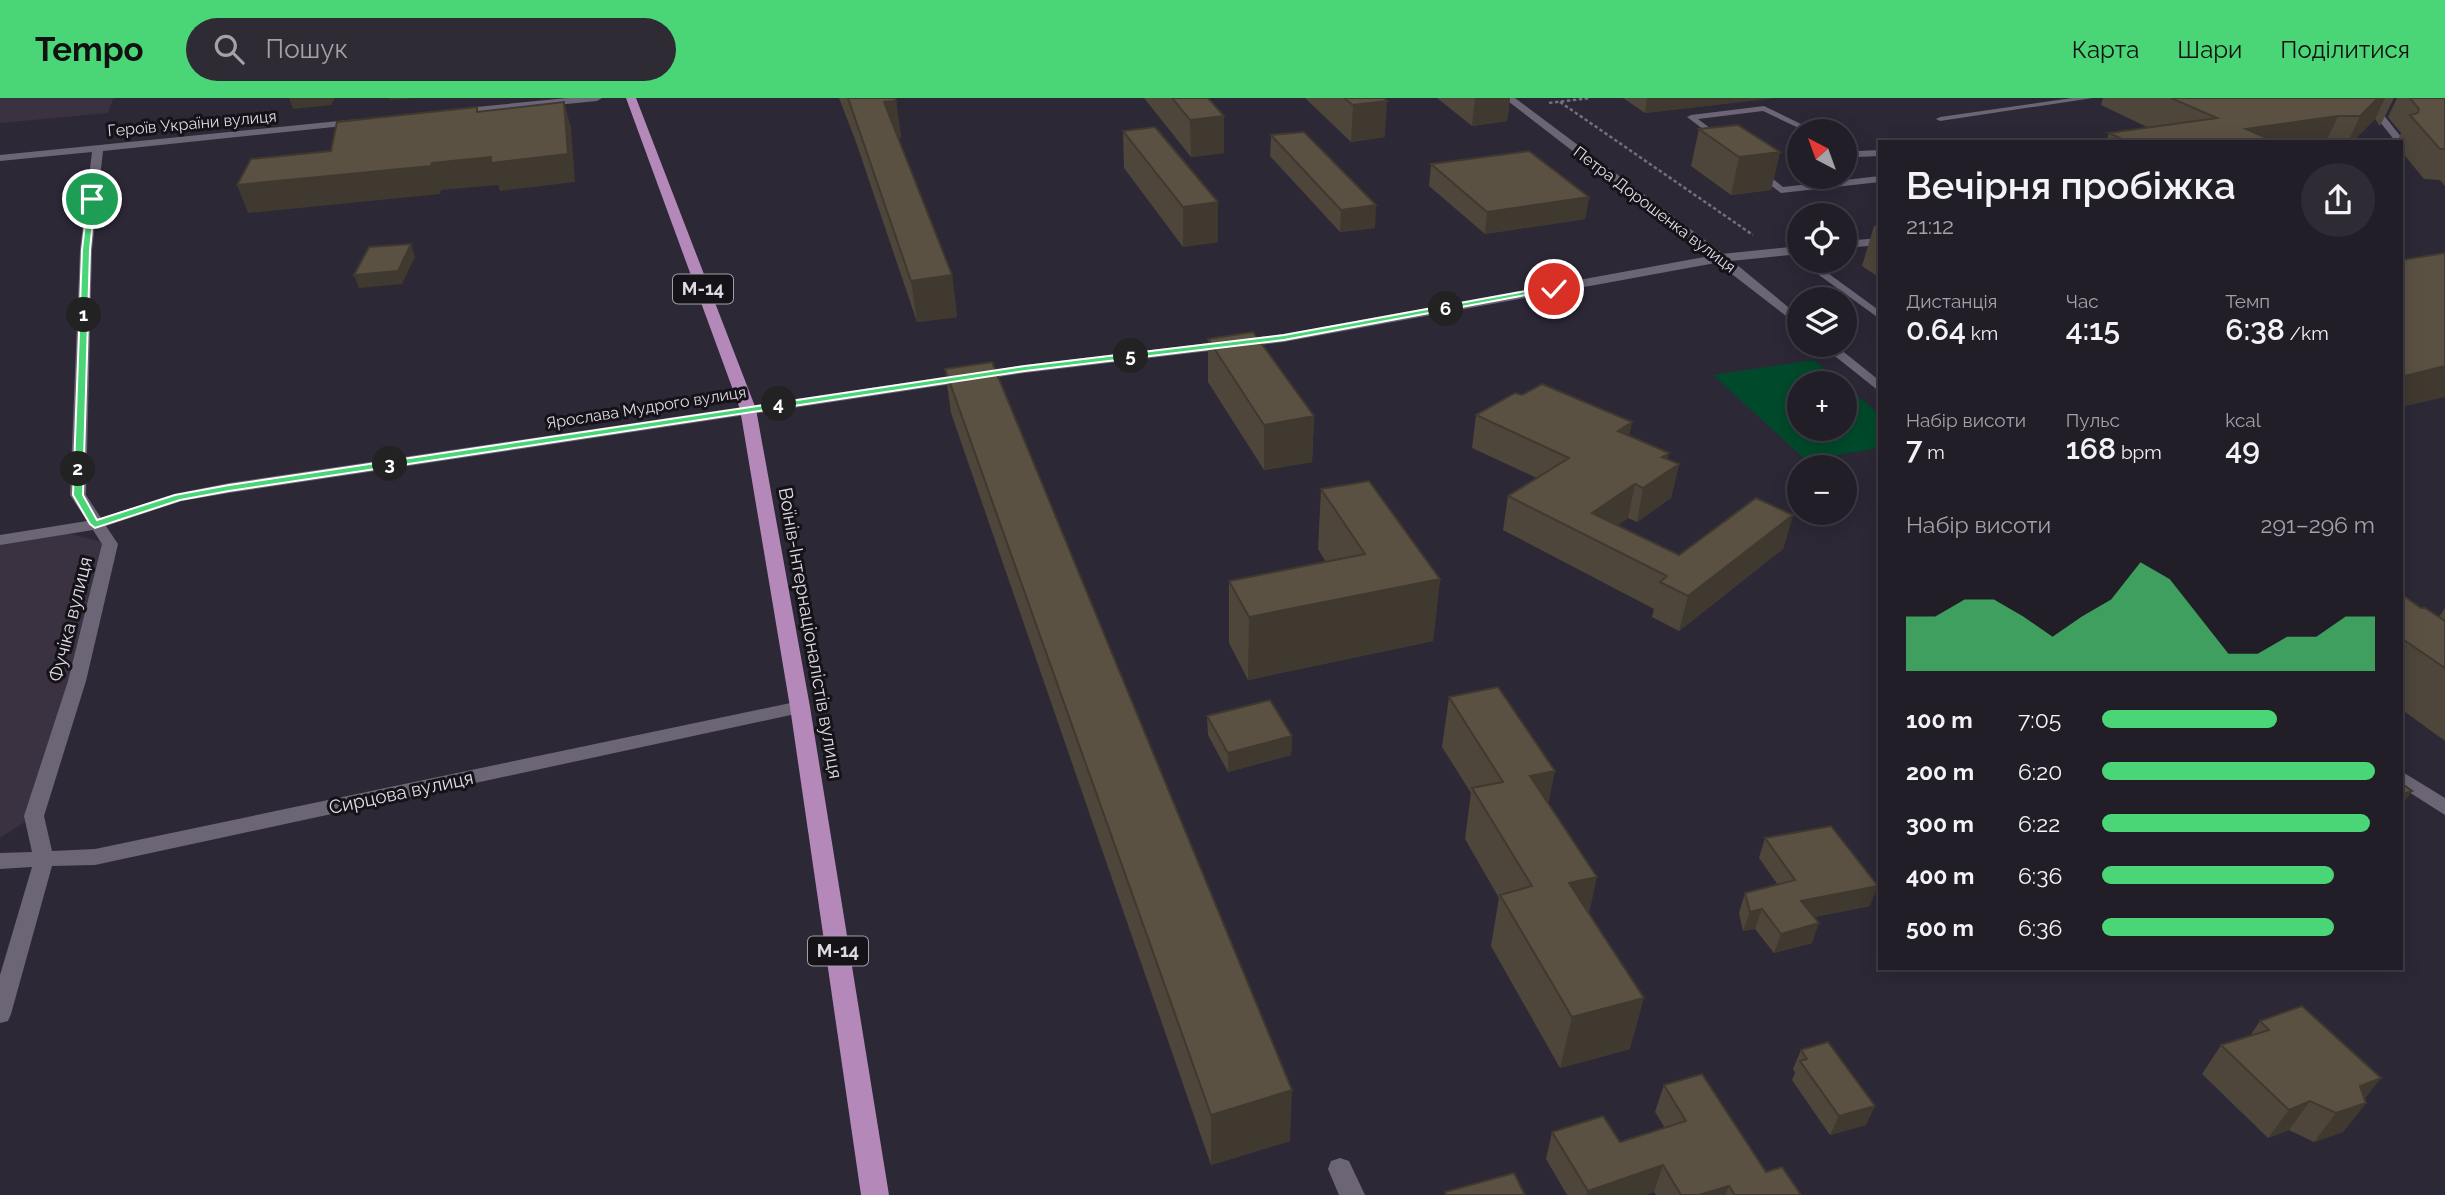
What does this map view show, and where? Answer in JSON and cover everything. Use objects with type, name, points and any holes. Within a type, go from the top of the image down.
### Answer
[{"type":"highway","name":"Воїнів-Інтернаціоналістів вулиця","points":[[631,98],[748,409],[800,708],[875,1195]]},
{"type":"street","points":[[445,113],[597,98]]},
{"type":"street","name":"Петра Дорошенка вулиця","points":[[1508,98],[1721,258],[1787,312]]},
{"type":"street","name":"Героїв України вулиця","points":[[0,158],[377,120]]},
{"type":"street","name":"Фучіка вулиця","points":[[0,1014],[44,860],[34,816],[77,681],[110,544],[78,495],[86,250],[97,148]]},
{"type":"street","points":[[1857,244],[1878,241]]},
{"type":"street","name":"Ярослава Мудрого вулиця","points":[[0,540],[95,524],[179,497],[515,444],[710,418],[748,409],[1025,369],[1284,338],[1721,258],[1787,251]]},
{"type":"street","points":[[1842,357],[1878,385]]},
{"type":"street","name":"Сирцова вулиця","points":[[0,861],[94,857],[800,708]]},
{"type":"street","points":[[2403,779],[2445,808]]},
{"type":"street","points":[[1340,1169],[1352,1195]]},
{"type":"lane","points":[[1940,119],[2089,98]]},
{"type":"lane","points":[[1731,149],[1691,117],[1764,108],[1787,119]]},
{"type":"lane","points":[[2362,109],[2375,110],[2399,140]]},
{"type":"lane","points":[[1857,154],[1878,153]]},
{"type":"lane","points":[[1751,166],[1781,190],[1878,179]]},
{"type":"lane","points":[[1822,273],[1878,315]]},
{"type":"path","points":[[1547,104],[1590,98]]},
{"type":"path","points":[[1560,102],[1759,240]]},
{"type":"shaded area","points":[[0,98],[118,98],[113,99],[108,113],[0,123]]},
{"type":"shaded area","points":[[59,531],[110,544],[34,816],[0,838],[0,540]]},
{"type":"green space","points":[[1814,360],[1827,371],[1787,371],[1787,441],[1857,441],[1857,395],[1878,413],[1878,448],[1836,455],[1801,455],[1713,375]]},
{"type":"building","points":[[848,98],[895,98],[896,101],[884,102],[952,275],[911,281]]},
{"type":"building","points":[[1172,98],[1208,98],[1224,116],[1190,120]]},
{"type":"building","points":[[1344,98],[1384,98],[1387,101],[1353,105]]},
{"type":"building","points":[[2171,98],[2378,98],[2360,116],[2338,116],[2246,129],[2271,140],[2124,140],[2109,133],[2217,118]]},
{"type":"building","points":[[2410,98],[2445,98],[2445,149],[2440,149],[2410,115],[2418,113],[2419,109]]},
{"type":"building","points":[[564,102],[568,154],[491,163],[491,157],[432,163],[431,166],[237,185],[251,159],[331,151],[337,122],[477,107],[477,112]]},
{"type":"building","points":[[1738,125],[1780,152],[1739,157],[1699,129]]},
{"type":"building","points":[[1155,127],[1218,202],[1183,207],[1123,131]]},
{"type":"building","points":[[1304,132],[1376,205],[1341,210],[1271,135]]},
{"type":"building","points":[[1529,151],[1589,197],[1487,212],[1431,164]]},
{"type":"building","points":[[411,244],[398,271],[354,275],[369,247]]},
{"type":"building","points":[[2445,253],[2445,366],[2403,376],[2403,260]]},
{"type":"building","points":[[1253,332],[1314,416],[1264,425],[1208,339]]},
{"type":"building","points":[[992,362],[1292,1090],[1211,1115],[945,369]]},
{"type":"building","points":[[1542,384],[1632,422],[1618,431],[1669,453],[1662,457],[1679,464],[1643,488],[1635,484],[1592,513],[1679,555],[1756,498],[1787,512],[1787,520],[1688,596],[1660,582],[1667,576],[1508,496],[1569,458],[1476,415],[1515,393],[1522,395]]},
{"type":"building","points":[[1369,481],[1440,579],[1249,617],[1229,581],[1365,554],[1321,489]]},
{"type":"building","points":[[2403,595],[2445,621],[2445,668],[2403,639]]},
{"type":"building","points":[[1498,687],[1555,771],[1530,776],[1597,877],[1569,883],[1644,998],[1572,1017],[1500,895],[1532,886],[1472,788],[1503,782],[1449,697]]},
{"type":"building","points":[[1270,700],[1292,736],[1228,753],[1207,716]]},
{"type":"building","points":[[2403,784],[2412,791],[2403,794]]},
{"type":"building","points":[[1831,826],[1878,886],[1801,901],[1819,923],[1781,934],[1762,909],[1750,912],[1745,893],[1795,880],[1765,838]]},
{"type":"building","points":[[2302,1006],[2381,1078],[2360,1086],[2366,1103],[2336,1113],[2310,1101],[2289,1110],[2221,1045],[2269,1030],[2260,1021]]},
{"type":"building","points":[[1828,1042],[1875,1106],[1839,1116],[1800,1061],[1807,1059],[1801,1050]]},
{"type":"building","points":[[1702,1074],[1766,1172],[1782,1167],[1801,1195],[1735,1195],[1729,1186],[1699,1195],[1681,1195],[1663,1165],[1588,1191],[1552,1132],[1603,1116],[1620,1142],[1686,1121],[1664,1085]]},
{"type":"building","points":[[1514,1173],[1525,1195],[1446,1195],[1445,1192]]},
{"type":"route","points":[[92,199],[86,250],[78,495],[95,524],[179,497],[229,488],[1025,369],[1284,338],[1554,289]]}]
